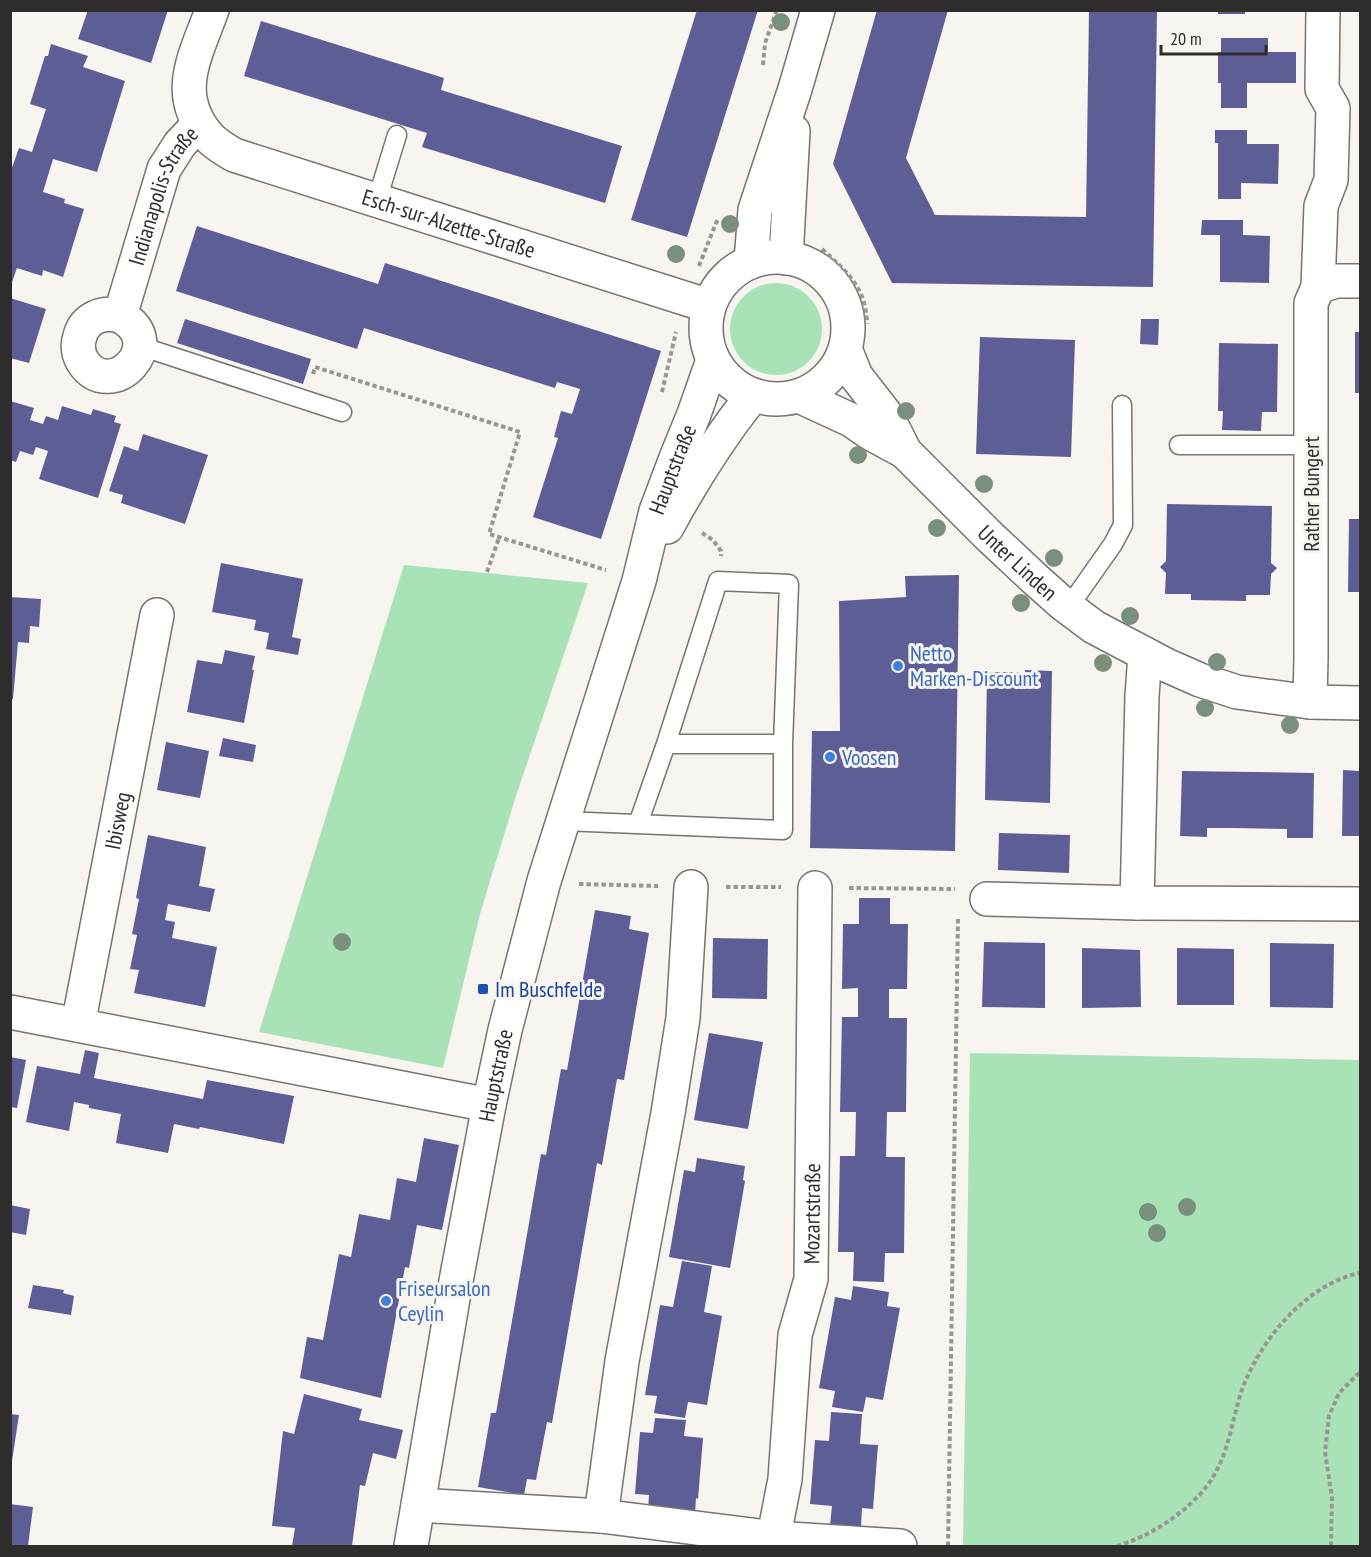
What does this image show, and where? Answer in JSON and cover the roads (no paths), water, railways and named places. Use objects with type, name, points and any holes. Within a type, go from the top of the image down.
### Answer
[{"type":"street","name":"Indianapolis-Straße","points":[[120,316],[164,169],[180,144],[200,124],[190,104],[191,69],[212,10]]},
{"type":"street","points":[[751,262],[755,210],[818,10]]},
{"type":"street","name":"Rather Bungert","points":[[1310,702],[1311,303],[1318,287],[1321,206],[1331,180],[1333,108],[1322,89],[1323,10]]},
{"type":"street","points":[[786,258],[795,89]]},
{"type":"street","name":"Esch-sur-Alzette-Straße","points":[[200,124],[212,140],[234,155],[709,306]]},
{"type":"street","points":[[768,258],[786,258],[805,263],[824,275],[836,289],[845,308],[848,325],[856,339],[829,378],[816,388],[799,396],[768,399],[753,396],[724,376],[713,360],[707,343],[706,325],[709,306],[720,286],[736,270],[751,262],[768,258]]},
{"type":"street","points":[[1318,287],[1336,281],[1360,281]]},
{"type":"street","points":[[109,314],[120,316],[128,320],[138,333],[140,346],[137,358],[128,369],[116,375],[96,373],[82,361],[78,349],[79,337],[84,326],[98,316],[109,314]]},
{"type":"street","name":"Unter Linden","points":[[856,339],[856,376],[886,416],[906,452],[988,536],[1068,608],[1094,627],[1166,665],[1200,680],[1237,692],[1310,702],[1360,703]]},
{"type":"street","name":"Hauptstraße","points":[[411,1546],[456,1281],[505,1030],[544,881],[639,581],[656,511],[713,360]]},
{"type":"street","name":"Hauptstraße","points":[[639,581],[681,501],[715,447],[753,396]]},
{"type":"street","name":"Unter Linden","points":[[799,396],[851,420],[906,452]]},
{"type":"street","name":"Ibisweg","points":[[78,1025],[157,615]]},
{"type":"street","points":[[1137,903],[1145,654]]},
{"type":"street","points":[[601,1516],[622,1361],[668,1113],[683,1018],[691,887]]},
{"type":"street","name":"Mozartstraße","points":[[773,1542],[785,1479],[795,1335],[811,1279],[815,888]]},
{"type":"street","points":[[968,901],[1360,904]]},
{"type":"street","points":[[10,1012],[489,1105]]},
{"type":"street","points":[[418,1504],[601,1516],[773,1542],[900,1546]]},
{"type":"lane","points":[[377,200],[397,135]]},
{"type":"lane","points":[[140,346],[342,412]]},
{"type":"lane","points":[[1068,608],[1113,544],[1123,525],[1122,405]]},
{"type":"lane","points":[[1179,445],[1311,445]]},
{"type":"lane","points":[[563,821],[783,830],[783,744],[789,584],[718,581],[638,824]]},
{"type":"lane","points":[[666,744],[783,744]]},
{"type":"place","name":"Netto Marken-Discount","points":[[898,666]]},
{"type":"place","name":"Voosen","points":[[830,757]]},
{"type":"place","name":"Im Buschfelde","points":[[483,989]]},
{"type":"place","name":"Friseursalon Ceylin","points":[[386,1301]]}]
